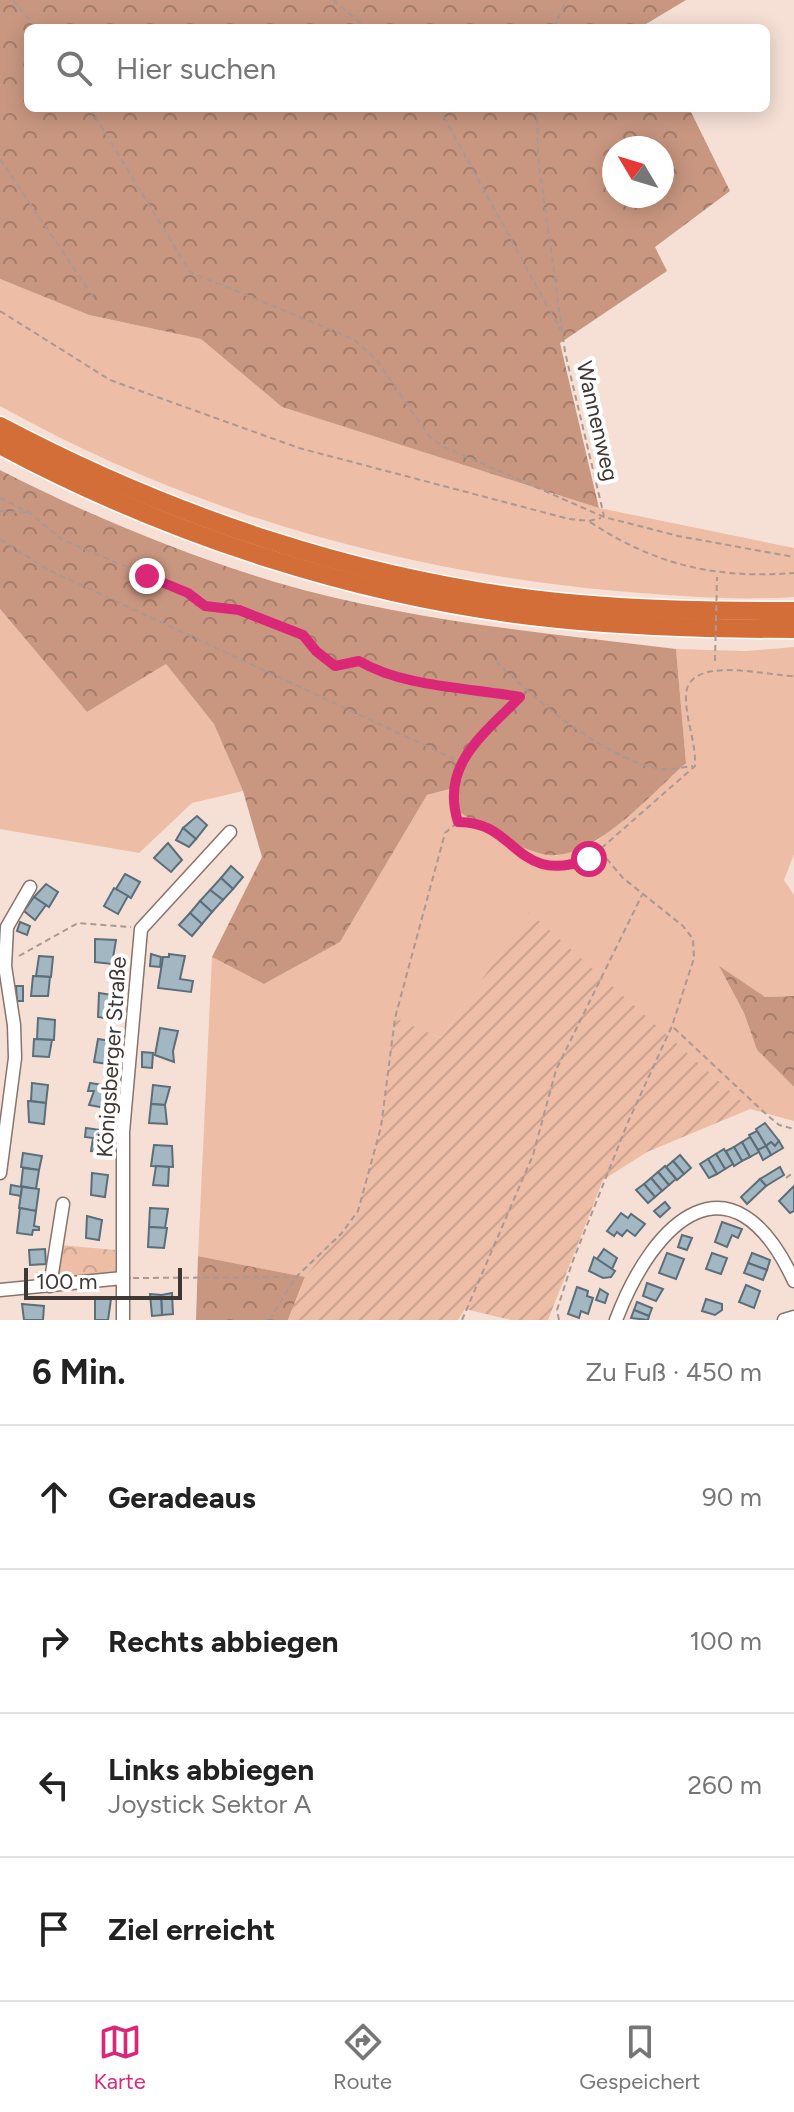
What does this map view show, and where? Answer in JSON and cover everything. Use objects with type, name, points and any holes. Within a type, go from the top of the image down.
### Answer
[{"type":"highway","points":[[0,426],[134,490],[250,533],[362,566],[466,589],[557,602],[686,611],[794,611]]},
{"type":"highway","points":[[0,445],[123,504],[187,529],[355,582],[458,604],[556,619],[686,629],[794,629]]},
{"type":"street","name":"Königsberger Straße","points":[[123,1320],[123,1132],[141,929],[230,832]]},
{"type":"street","points":[[0,1173],[15,1058],[14,1025],[5,966],[7,927],[30,887]]},
{"type":"street","points":[[50,1286],[63,1204]]},
{"type":"street","points":[[616,1320],[628,1288],[649,1252],[676,1224],[713,1210],[747,1215],[761,1226],[779,1249],[794,1281]]},
{"type":"street","points":[[0,1290],[123,1278]]},
{"type":"street","points":[[784,1320],[794,1317]]},
{"type":"path","points":[[13,0],[33,24]]},
{"type":"path","points":[[333,0],[362,24]]},
{"type":"path","points":[[556,24],[566,0]]},
{"type":"path","points":[[92,112],[190,272],[353,339],[376,359],[429,436],[442,446],[604,517],[678,536],[794,557]]},
{"type":"path","points":[[441,112],[562,332]]},
{"type":"path","points":[[537,112],[538,156],[562,332]]},
{"type":"path","points":[[0,159],[94,298]]},
{"type":"path","points":[[0,311],[110,380],[299,448],[589,521],[632,546],[685,567],[717,575],[794,573]]},
{"type":"path","name":"Wannenweg","points":[[562,332],[604,517]]},
{"type":"path","points":[[0,498],[30,513],[61,539],[188,593],[205,606],[239,610],[303,635],[316,651],[335,666],[359,661],[375,670],[418,679],[435,688],[520,697]]},
{"type":"path","points":[[0,511],[30,513]]},
{"type":"path","points":[[589,521],[604,517]]},
{"type":"path","points":[[0,539],[47,569],[440,750],[452,758],[456,769],[453,805],[458,822]]},
{"type":"path","points":[[715,668],[717,575]]},
{"type":"path","points":[[496,661],[525,691],[617,753],[662,769],[695,766]]},
{"type":"path","points":[[269,1320],[296,1277],[341,1234],[358,1211],[381,1127],[395,1018],[445,833],[458,822],[479,822],[540,865],[552,868],[589,859],[695,766],[696,748],[685,699],[687,684],[703,671],[715,668],[794,676]]},
{"type":"path","points":[[456,769],[525,691]]},
{"type":"path","points":[[559,1320],[557,1310],[572,1263],[628,1122],[672,1026],[694,958],[693,939],[683,926],[643,894],[599,850]]},
{"type":"path","points":[[462,1320],[533,1155],[556,1070],[643,894]]},
{"type":"path","points":[[21,955],[78,923],[141,929]]},
{"type":"path","points":[[672,1026],[767,1115],[779,1125],[794,1129]]},
{"type":"path","points":[[786,1178],[794,1172]]},
{"type":"path","points":[[123,1278],[296,1277]]},
{"type":"green space","points":[[0,0],[686,0],[646,24],[24,24],[24,112],[691,112],[730,191],[655,247],[667,271],[560,343],[599,508],[282,407],[201,339],[89,315],[0,279]]},
{"type":"green space","points":[[0,279],[89,315],[201,339],[282,407],[599,508],[794,548],[794,597],[728,598],[640,593],[537,582],[457,569],[299,531],[146,477],[72,444],[0,406]]},
{"type":"green space","points":[[0,470],[169,546],[240,571],[324,595],[474,624],[676,649],[686,763],[609,832],[574,851],[557,855],[518,845],[451,807],[454,788],[427,795],[340,942],[264,984],[212,957],[262,857],[243,791],[214,724],[166,664],[87,712],[0,609]]},
{"type":"green space","points":[[0,609],[87,712],[166,664],[214,724],[243,791],[192,803],[139,853],[0,829]]},
{"type":"green space","points":[[794,647],[794,854],[784,880],[794,895],[794,996],[765,997],[720,968],[744,1013],[757,1050],[794,1087],[794,1121],[750,1109],[529,913],[441,1038],[396,1019],[381,1127],[358,1211],[305,1277],[198,1256],[212,957],[264,984],[340,942],[427,795],[455,788],[508,841],[556,856],[597,841],[686,763],[676,649],[746,651]]},
{"type":"green space","points":[[529,912],[750,1109],[647,1152],[603,1180],[548,1320],[511,1320],[465,1309],[458,1320],[288,1320],[305,1277],[358,1211],[381,1127],[395,1018],[441,1038]]},
{"type":"green space","points":[[719,966],[765,997],[794,996],[794,1087],[757,1050],[744,1013]]},
{"type":"green space","points":[[60,1245],[115,1250],[116,1272],[56,1277]]},
{"type":"green space","points":[[198,1256],[305,1277],[288,1320],[196,1320]]},
{"type":"building","points":[[197,816],[207,825],[196,839],[183,828]]},
{"type":"building","points":[[183,828],[196,839],[189,847],[176,840]]},
{"type":"building","points":[[168,843],[182,860],[171,872],[154,858]]},
{"type":"building","points":[[231,866],[243,877],[233,889],[221,878]]},
{"type":"building","points":[[125,874],[140,882],[131,898],[116,889]]},
{"type":"building","points":[[221,878],[233,889],[223,900],[210,890]]},
{"type":"building","points":[[46,884],[58,892],[49,907],[34,897]]},
{"type":"building","points":[[114,888],[128,896],[118,914],[104,906]]},
{"type":"building","points":[[210,890],[223,900],[212,912],[200,901]]},
{"type":"building","points":[[34,897],[46,905],[35,920],[24,911]]},
{"type":"building","points":[[200,901],[212,912],[202,924],[190,913]]},
{"type":"building","points":[[190,913],[202,924],[192,936],[179,925]]},
{"type":"building","points":[[20,922],[30,926],[27,935],[17,931]]},
{"type":"building","points":[[95,939],[116,940],[112,964],[95,962]]},
{"type":"building","points":[[151,954],[161,957],[160,967],[150,966]]},
{"type":"building","points":[[169,954],[185,956],[180,979],[193,981],[191,992],[158,988],[163,957],[169,957]]},
{"type":"building","points":[[39,956],[53,957],[51,977],[36,976]]},
{"type":"building","points":[[33,976],[50,977],[48,996],[31,996]]},
{"type":"building","points":[[16,986],[23,986],[23,1001],[17,1001]]},
{"type":"building","points":[[99,993],[113,995],[111,1019],[98,1017]]},
{"type":"building","points":[[38,1018],[55,1020],[54,1040],[37,1039]]},
{"type":"building","points":[[160,1028],[178,1031],[174,1062],[155,1055]]},
{"type":"building","points":[[34,1039],[52,1040],[49,1057],[33,1056]]},
{"type":"building","points":[[98,1039],[112,1041],[108,1064],[94,1062]]},
{"type":"building","points":[[142,1052],[153,1053],[152,1068],[142,1067]]},
{"type":"building","points":[[32,1083],[48,1085],[46,1103],[31,1101]]},
{"type":"building","points":[[90,1083],[110,1086],[106,1108],[89,1105],[94,1091],[88,1091]]},
{"type":"building","points":[[153,1085],[170,1087],[165,1105],[151,1104]]},
{"type":"building","points":[[28,1101],[46,1103],[44,1124],[29,1122]]},
{"type":"building","points":[[151,1104],[165,1105],[167,1124],[149,1123]]},
{"type":"building","points":[[102,1118],[113,1120],[111,1129],[101,1128]]},
{"type":"building","points":[[765,1123],[779,1141],[775,1146],[771,1142],[766,1146],[756,1129]]},
{"type":"building","points":[[86,1128],[108,1131],[105,1152],[91,1151],[93,1138],[85,1137]]},
{"type":"building","points":[[757,1131],[766,1146],[758,1150],[749,1135]]},
{"type":"building","points":[[750,1137],[759,1152],[750,1157],[742,1142]]},
{"type":"building","points":[[779,1141],[783,1148],[771,1155],[766,1146],[771,1142],[775,1146]]},
{"type":"building","points":[[742,1142],[750,1157],[742,1161],[734,1147]]},
{"type":"building","points":[[154,1145],[172,1146],[173,1167],[151,1166]]},
{"type":"building","points":[[766,1146],[771,1155],[763,1160],[758,1150]]},
{"type":"building","points":[[734,1147],[742,1161],[734,1166],[726,1151]]},
{"type":"building","points":[[724,1149],[733,1164],[725,1169],[716,1154]]},
{"type":"building","points":[[23,1153],[42,1156],[39,1170],[21,1167]]},
{"type":"building","points":[[716,1154],[725,1169],[717,1174],[708,1159]]},
{"type":"building","points":[[680,1155],[691,1168],[684,1174],[673,1161]]},
{"type":"building","points":[[708,1159],[717,1174],[709,1178],[700,1164]]},
{"type":"building","points":[[673,1161],[684,1174],[677,1180],[666,1167]]},
{"type":"building","points":[[156,1166],[169,1167],[168,1186],[153,1185]]},
{"type":"building","points":[[665,1166],[676,1179],[669,1185],[658,1172]]},
{"type":"building","points":[[780,1167],[784,1175],[766,1186],[760,1179]]},
{"type":"building","points":[[23,1168],[39,1170],[36,1189],[21,1186]]},
{"type":"building","points":[[658,1172],[669,1185],[662,1191],[651,1178]]},
{"type":"building","points":[[92,1173],[108,1175],[105,1197],[91,1195]]},
{"type":"building","points":[[651,1178],[662,1191],[655,1197],[644,1184]]},
{"type":"building","points":[[760,1179],[766,1186],[747,1204],[741,1197]]},
{"type":"building","points":[[644,1184],[655,1197],[648,1203],[636,1190]]},
{"type":"building","points":[[11,1185],[22,1187],[21,1196],[10,1194]]},
{"type":"building","points":[[794,1186],[794,1211],[790,1213],[779,1201]]},
{"type":"building","points":[[22,1187],[39,1189],[36,1211],[19,1208]]},
{"type":"building","points":[[665,1202],[670,1208],[660,1217],[654,1211]]},
{"type":"building","points":[[20,1208],[36,1211],[34,1226],[39,1230],[33,1230],[32,1235],[17,1233]]},
{"type":"building","points":[[150,1208],[168,1209],[165,1228],[149,1227]]},
{"type":"building","points":[[621,1213],[628,1218],[631,1214],[645,1224],[635,1236],[627,1230],[622,1236],[617,1232],[614,1236],[607,1231]]},
{"type":"building","points":[[87,1216],[102,1220],[99,1240],[86,1238]]},
{"type":"building","points":[[722,1222],[742,1229],[738,1238],[732,1235],[727,1247],[715,1242]]},
{"type":"building","points":[[149,1227],[167,1228],[164,1248],[148,1247]]},
{"type":"building","points":[[682,1235],[692,1238],[687,1250],[678,1247]]},
{"type":"building","points":[[45,1249],[46,1264],[30,1265],[29,1250]]},
{"type":"building","points":[[604,1249],[617,1258],[612,1269],[597,1259]]},
{"type":"building","points":[[667,1253],[684,1259],[676,1279],[659,1273]]},
{"type":"building","points":[[712,1253],[727,1258],[721,1274],[706,1269]]},
{"type":"building","points":[[752,1253],[770,1260],[767,1270],[748,1263]]},
{"type":"building","points":[[594,1257],[615,1271],[611,1277],[603,1278],[589,1271]]},
{"type":"building","points":[[748,1263],[767,1270],[763,1280],[744,1273]]},
{"type":"building","points":[[647,1283],[663,1289],[656,1301],[643,1296]]},
{"type":"building","points":[[746,1285],[760,1291],[754,1308],[739,1302]]},
{"type":"building","points":[[577,1287],[588,1291],[587,1296],[593,1298],[588,1314],[581,1311],[579,1318],[568,1314]]},
{"type":"building","points":[[600,1289],[608,1294],[605,1303],[596,1300]]},
{"type":"building","points":[[172,1293],[173,1314],[162,1315],[161,1295]]},
{"type":"building","points":[[150,1294],[161,1295],[162,1315],[152,1316]]},
{"type":"building","points":[[95,1297],[111,1299],[108,1320],[95,1320]]},
{"type":"building","points":[[706,1299],[722,1304],[722,1310],[715,1315],[702,1311]]},
{"type":"building","points":[[637,1302],[652,1308],[649,1316],[634,1310]]},
{"type":"building","points":[[22,1304],[44,1306],[43,1320],[24,1320]]},
{"type":"building","points":[[634,1310],[649,1316],[648,1320],[631,1318]]},
{"type":"route","points":[[147,576],[188,593],[205,606],[239,610],[303,635],[316,651],[335,666],[359,661],[375,670],[418,679],[435,688],[520,697],[456,769],[453,805],[458,822],[479,822],[540,865],[564,868],[589,859]]}]
